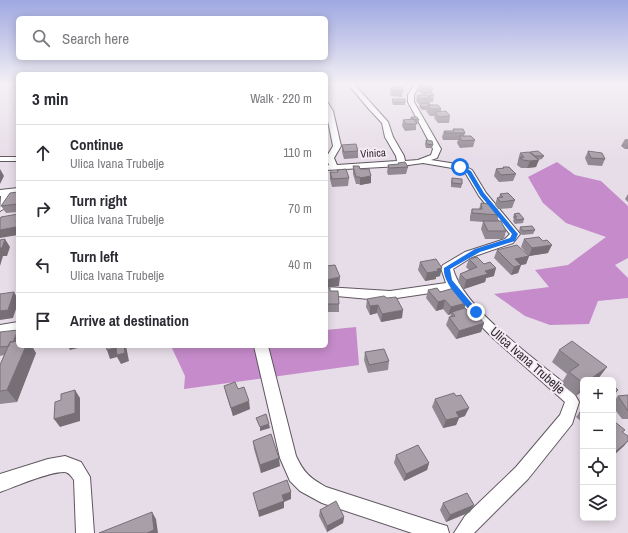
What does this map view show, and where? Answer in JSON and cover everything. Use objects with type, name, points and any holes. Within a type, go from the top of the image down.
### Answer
[{"type":"street","points":[[329,109],[337,146],[330,158],[330,168]]},
{"type":"street","points":[[372,109],[385,122],[389,137],[400,156],[401,164]]},
{"type":"street","points":[[414,109],[427,127],[437,149],[434,156],[424,161]]},
{"type":"street","points":[[0,159],[16,159]]},
{"type":"street","name":"Vinica","points":[[330,168],[401,164],[424,161]]},
{"type":"street","name":"Ulica Ivana Trubelje","points":[[424,161],[466,169],[482,194],[515,234],[512,240],[477,250],[447,268],[446,273],[453,286],[498,335],[568,396],[572,402],[567,419],[522,473],[470,522],[464,533]]},
{"type":"street","points":[[0,208],[4,193],[16,191]]},
{"type":"street","points":[[328,291],[370,295],[416,293],[453,286]]},
{"type":"street","points":[[0,330],[16,327]]},
{"type":"street","points":[[261,348],[288,458],[296,475],[306,485],[322,494],[440,533]]},
{"type":"street","points":[[0,483],[48,467],[65,464],[75,468],[82,477],[85,533]]},
{"type":"shaded area","points":[[557,162],[575,175],[601,181],[628,206],[628,258],[615,265],[628,278],[628,298],[598,301],[589,324],[550,325],[525,316],[494,294],[549,287],[535,270],[568,265],[606,237],[566,223],[543,203],[528,177]]},
{"type":"shaded area","points":[[356,327],[359,365],[184,389],[185,376],[172,348],[328,348],[328,330]]},
{"type":"building","points":[[446,111],[450,116],[439,117],[435,112]]},
{"type":"building","points":[[411,117],[417,117],[419,120],[412,119]]},
{"type":"building","points":[[414,119],[417,124],[406,124],[403,120]]},
{"type":"building","points":[[453,129],[463,129],[465,133],[445,133],[444,131],[454,131]]},
{"type":"building","points":[[459,136],[471,136],[475,140],[462,141]]},
{"type":"building","points":[[426,140],[432,141],[433,145],[427,144]]},
{"type":"building","points":[[356,144],[358,151],[344,152],[342,145]]},
{"type":"building","points":[[538,151],[544,156],[535,156],[530,152]]},
{"type":"building","points":[[588,151],[602,153],[605,159],[591,158]]},
{"type":"building","points":[[529,152],[539,160],[530,161],[520,158],[524,157],[520,153]]},
{"type":"building","points":[[405,162],[408,167],[389,168],[388,165],[399,164],[398,163]]},
{"type":"building","points":[[353,166],[359,166],[360,169],[369,169],[371,176],[360,178],[356,177]]},
{"type":"building","points":[[503,167],[509,167],[516,174],[501,175],[496,169],[504,168]]},
{"type":"building","points":[[346,169],[349,178],[332,179],[330,172],[338,172],[337,170]]},
{"type":"building","points":[[452,178],[462,179],[462,184],[452,183]]},
{"type":"building","points":[[16,192],[16,204],[1,206],[10,193]]},
{"type":"building","points":[[508,193],[515,200],[501,202],[497,198],[503,197],[500,194]]},
{"type":"building","points":[[481,203],[494,206],[499,215],[472,213],[472,209],[482,209]]},
{"type":"building","points":[[519,213],[524,219],[517,220],[514,217],[517,217],[514,214]]},
{"type":"building","points":[[16,214],[16,227],[0,230],[1,217]]},
{"type":"building","points":[[483,221],[501,221],[506,231],[488,231]]},
{"type":"building","points":[[532,226],[535,230],[523,231],[520,227]]},
{"type":"building","points":[[539,237],[543,241],[547,240],[552,245],[532,248],[524,239]]},
{"type":"building","points":[[5,239],[2,248],[0,248],[0,240]]},
{"type":"building","points":[[517,245],[529,256],[515,259],[521,265],[514,267],[497,250]]},
{"type":"building","points":[[477,257],[484,264],[490,262],[496,268],[485,271],[488,274],[466,280],[460,274],[477,267],[469,259]]},
{"type":"building","points":[[436,259],[442,268],[437,269],[438,271],[427,273],[420,262]]},
{"type":"building","points":[[335,265],[340,277],[328,280],[328,266]]},
{"type":"building","points":[[328,288],[330,288],[330,291],[338,291],[339,304],[328,304]]},
{"type":"building","points":[[437,288],[440,292],[454,288],[466,303],[451,307],[445,300],[438,302],[428,290]]},
{"type":"building","points":[[14,292],[8,310],[0,311],[0,294]]},
{"type":"building","points":[[384,296],[387,298],[396,297],[403,310],[382,314],[378,305],[370,306],[367,299]]},
{"type":"building","points":[[465,308],[471,315],[476,314],[484,323],[459,331],[449,317],[455,316],[452,312]]},
{"type":"building","points":[[16,330],[13,342],[10,342],[9,346],[0,347],[0,332]]},
{"type":"building","points":[[16,341],[16,348],[25,348],[7,390],[0,391],[0,365],[10,342]]},
{"type":"building","points":[[572,341],[607,367],[593,377],[580,377],[580,381],[569,372],[579,365],[559,350]]},
{"type":"building","points":[[116,348],[124,348],[125,353],[117,355]]},
{"type":"building","points":[[384,349],[389,361],[369,365],[365,352]]},
{"type":"building","points":[[235,382],[238,389],[244,387],[249,401],[231,408],[224,386]]},
{"type":"building","points":[[75,390],[75,413],[54,419],[55,402],[61,400],[61,394]]},
{"type":"building","points":[[454,393],[456,396],[461,395],[469,408],[456,412],[459,417],[446,420],[435,399]]},
{"type":"building","points":[[628,395],[628,411],[618,396]]},
{"type":"building","points":[[266,414],[269,424],[260,427],[256,418]]},
{"type":"building","points":[[616,423],[625,430],[622,432],[628,436],[628,441],[616,451]]},
{"type":"building","points":[[271,434],[279,458],[260,465],[253,441]]},
{"type":"building","points":[[418,445],[429,463],[406,474],[396,455]]},
{"type":"building","points":[[287,480],[291,492],[282,495],[284,501],[258,511],[253,493]]},
{"type":"building","points":[[467,493],[474,505],[450,515],[443,503]]},
{"type":"building","points":[[336,501],[344,517],[327,526],[320,510]]},
{"type":"building","points":[[152,512],[154,530],[147,533],[99,533]]},
{"type":"route","points":[[460,167],[469,172],[482,194],[515,234],[515,237],[512,240],[477,250],[447,268],[446,273],[449,280],[476,312]]}]
